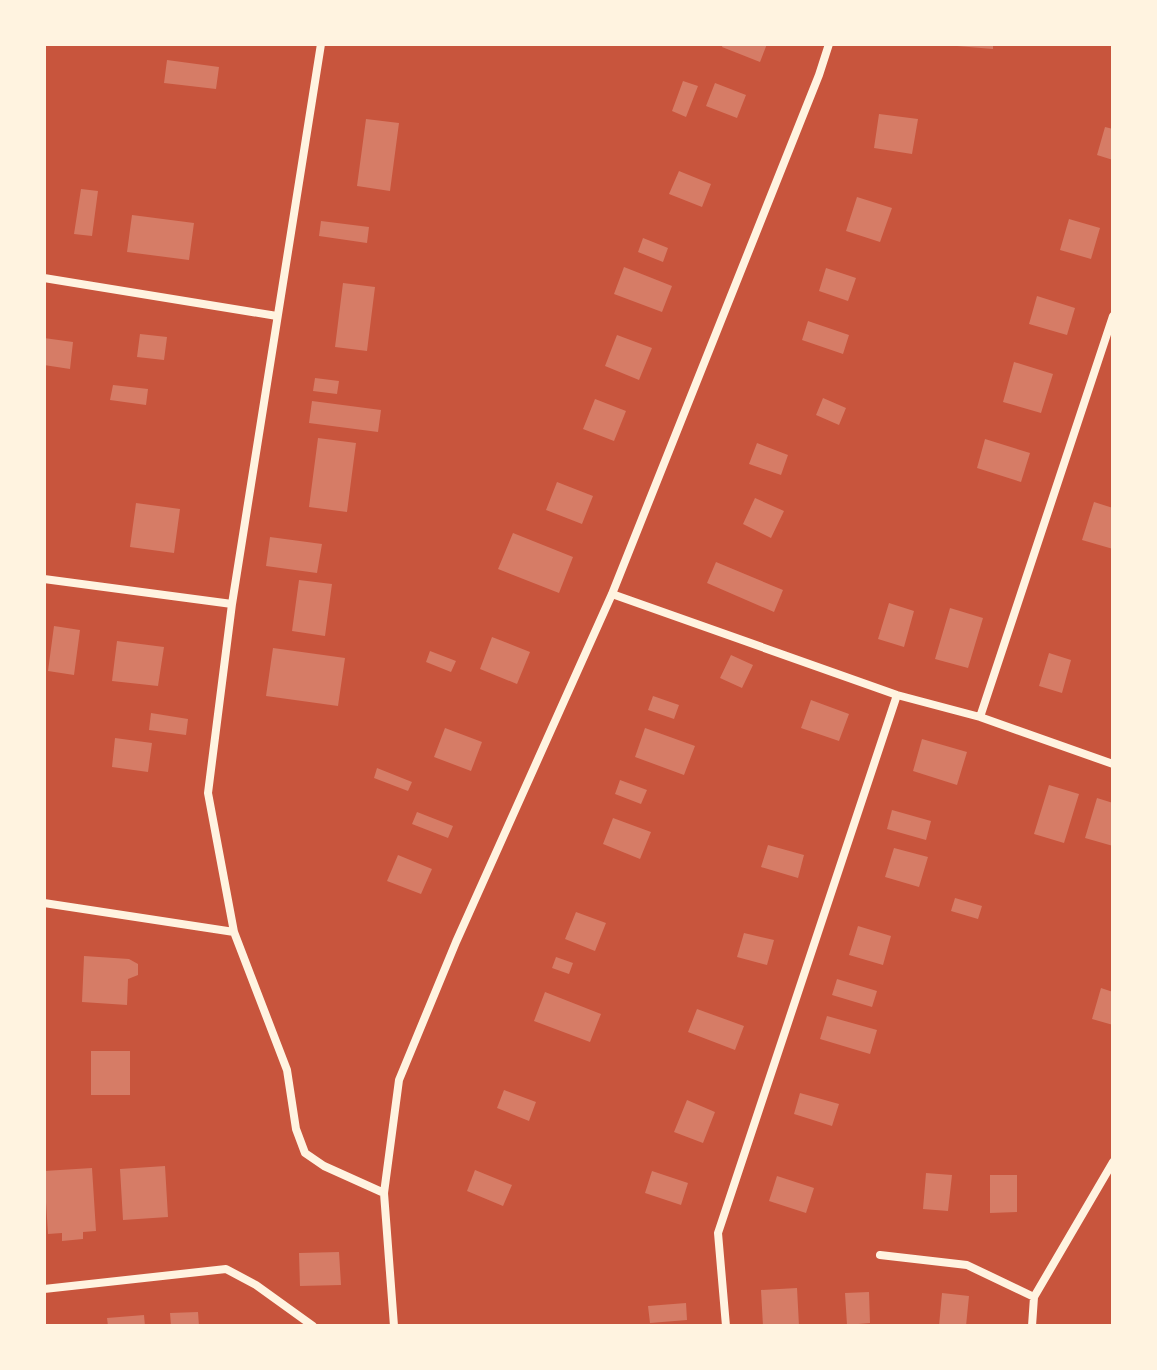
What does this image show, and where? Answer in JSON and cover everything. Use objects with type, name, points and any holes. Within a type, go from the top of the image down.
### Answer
[{"type":"street","points":[[321,44],[232,604],[208,793],[234,932],[287,1070],[296,1129],[305,1153],[324,1166],[384,1193]]},
{"type":"street","points":[[394,1326],[384,1193],[399,1080],[456,942],[612,594],[829,44]]},
{"type":"street","points":[[44,278],[277,316]]},
{"type":"street","points":[[980,717],[1113,316]]},
{"type":"street","points":[[44,579],[232,604]]},
{"type":"street","points":[[612,594],[897,695],[980,717],[1113,764]]},
{"type":"street","points":[[726,1326],[718,1233],[897,695]]},
{"type":"street","points":[[44,903],[234,932]]},
{"type":"street","points":[[1032,1326],[1034,1297],[1113,1162]]},
{"type":"street","points":[[880,1255],[967,1265],[1034,1297]]},
{"type":"street","points":[[44,1289],[226,1269],[256,1285],[313,1326]]},
{"type":"building","points":[[723,44],[767,44],[760,62],[722,47]]},
{"type":"building","points":[[993,44],[993,49],[957,46]]},
{"type":"building","points":[[167,60],[219,67],[216,89],[164,83]]},
{"type":"building","points":[[683,81],[698,86],[686,117],[672,111]]},
{"type":"building","points":[[715,83],[746,95],[737,118],[706,106]]},
{"type":"building","points":[[879,114],[918,119],[912,154],[874,148]]},
{"type":"building","points":[[366,119],[399,123],[390,191],[357,186]]},
{"type":"building","points":[[1105,127],[1113,129],[1113,160],[1097,155]]},
{"type":"building","points":[[679,171],[711,184],[702,207],[669,194]]},
{"type":"building","points":[[81,189],[98,191],[92,236],[74,234]]},
{"type":"building","points":[[857,197],[892,208],[880,242],[846,231]]},
{"type":"building","points":[[132,215],[194,223],[189,260],[127,252]]},
{"type":"building","points":[[1069,219],[1100,228],[1091,259],[1060,250]]},
{"type":"building","points":[[321,221],[369,227],[367,243],[319,236]]},
{"type":"building","points":[[643,238],[668,248],[663,262],[638,252]]},
{"type":"building","points":[[624,267],[672,286],[662,312],[614,294]]},
{"type":"building","points":[[826,268],[856,278],[848,301],[819,291]]},
{"type":"building","points":[[343,283],[375,287],[367,351],[335,347]]},
{"type":"building","points":[[1037,296],[1075,308],[1067,335],[1029,324]]},
{"type":"building","points":[[808,321],[849,335],[843,354],[802,340]]},
{"type":"building","points":[[140,334],[167,337],[164,360],[137,357]]},
{"type":"building","points":[[617,335],[652,348],[639,380],[605,366]]},
{"type":"building","points":[[44,338],[73,342],[70,369],[44,365]]},
{"type":"building","points":[[1014,362],[1053,374],[1041,413],[1003,402]]},
{"type":"building","points":[[315,378],[339,381],[337,394],[313,391]]},
{"type":"building","points":[[113,385],[148,389],[146,405],[110,400]]},
{"type":"building","points":[[823,398],[846,408],[839,425],[816,415]]},
{"type":"building","points":[[595,399],[626,411],[614,441],[583,429]]},
{"type":"building","points":[[312,401],[381,410],[378,432],[309,423]]},
{"type":"building","points":[[318,438],[356,443],[347,512],[309,507]]},
{"type":"building","points":[[985,439],[1030,453],[1021,482],[977,468]]},
{"type":"building","points":[[757,443],[788,455],[781,475],[749,464]]},
{"type":"building","points":[[557,482],[593,496],[582,524],[546,510]]},
{"type":"building","points":[[755,498],[784,511],[771,538],[743,524]]},
{"type":"building","points":[[1094,502],[1113,508],[1113,549],[1082,540]]},
{"type":"building","points":[[136,503],[180,509],[174,553],[130,547]]},
{"type":"building","points":[[513,533],[573,557],[559,593],[498,569]]},
{"type":"building","points":[[270,537],[322,544],[317,573],[266,566]]},
{"type":"building","points":[[716,562],[783,590],[774,612],[707,583]]},
{"type":"building","points":[[299,580],[332,584],[325,636],[292,631]]},
{"type":"building","points":[[889,603],[914,611],[904,647],[878,639]]},
{"type":"building","points":[[950,608],[983,618],[968,668],[935,659]]},
{"type":"building","points":[[54,626],[80,630],[74,675],[48,671]]},
{"type":"building","points":[[492,637],[530,652],[517,684],[480,669]]},
{"type":"building","points":[[117,641],[164,647],[158,686],[112,681]]},
{"type":"building","points":[[273,648],[345,658],[338,706],[266,696]]},
{"type":"building","points":[[430,651],[456,661],[451,672],[426,662]]},
{"type":"building","points":[[1049,653],[1071,660],[1062,693],[1039,686]]},
{"type":"building","points":[[731,655],[753,665],[742,688],[720,678]]},
{"type":"building","points":[[653,696],[679,705],[674,719],[648,710]]},
{"type":"building","points":[[811,700],[849,714],[839,741],[801,728]]},
{"type":"building","points":[[151,713],[188,719],[186,735],[149,730]]},
{"type":"building","points":[[445,728],[482,742],[471,771],[434,757]]},
{"type":"building","points":[[645,728],[695,746],[684,775],[635,757]]},
{"type":"building","points":[[115,738],[152,743],[148,772],[112,767]]},
{"type":"building","points":[[922,739],[967,752],[957,785],[913,771]]},
{"type":"building","points":[[377,768],[412,782],[408,791],[374,778]]},
{"type":"building","points":[[620,780],[647,790],[641,804],[615,794]]},
{"type":"building","points":[[1049,785],[1079,794],[1064,843],[1034,834]]},
{"type":"building","points":[[1097,798],[1113,803],[1113,846],[1085,838]]},
{"type":"building","points":[[892,810],[931,821],[926,840],[887,829]]},
{"type":"building","points":[[417,812],[453,826],[448,838],[412,824]]},
{"type":"building","points":[[613,818],[651,832],[640,859],[603,844]]},
{"type":"building","points":[[768,845],[804,855],[798,878],[761,867]]},
{"type":"building","points":[[894,848],[928,857],[919,887],[885,877]]},
{"type":"building","points":[[398,855],[432,869],[421,894],[387,881]]},
{"type":"building","points":[[955,898],[982,906],[978,919],[951,911]]},
{"type":"building","points":[[576,912],[606,923],[595,951],[565,939]]},
{"type":"building","points":[[858,926],[891,936],[883,965],[849,955]]},
{"type":"building","points":[[744,933],[774,940],[767,965],[737,957]]},
{"type":"building","points":[[84,956],[129,959],[138,964],[138,975],[128,979],[127,1005],[82,1002]]},
{"type":"building","points":[[556,957],[573,963],[569,974],[552,968]]},
{"type":"building","points":[[837,979],[877,991],[872,1007],[832,995]]},
{"type":"building","points":[[1101,988],[1113,992],[1113,1025],[1092,1019]]},
{"type":"building","points":[[545,992],[601,1014],[590,1042],[534,1021]]},
{"type":"building","points":[[697,1009],[744,1026],[735,1050],[688,1032]]},
{"type":"building","points":[[827,1016],[877,1030],[870,1054],[820,1039]]},
{"type":"building","points":[[91,1051],[130,1051],[130,1095],[91,1095]]},
{"type":"building","points":[[504,1090],[536,1102],[529,1121],[497,1108]]},
{"type":"building","points":[[800,1093],[839,1104],[832,1126],[794,1114]]},
{"type":"building","points":[[687,1100],[715,1112],[703,1143],[674,1132]]},
{"type":"building","points":[[165,1166],[168,1217],[123,1220],[120,1169]]},
{"type":"building","points":[[92,1168],[96,1231],[83,1232],[83,1239],[62,1241],[62,1233],[48,1234],[44,1171]]},
{"type":"building","points":[[475,1170],[512,1185],[503,1206],[467,1191]]},
{"type":"building","points":[[652,1171],[688,1183],[681,1205],[645,1193]]},
{"type":"building","points":[[926,1173],[952,1175],[948,1211],[923,1209]]},
{"type":"building","points":[[990,1175],[1017,1175],[1017,1212],[990,1213]]},
{"type":"building","points":[[777,1176],[814,1188],[806,1213],[769,1201]]},
{"type":"building","points":[[339,1252],[341,1285],[300,1286],[299,1253]]},
{"type":"building","points":[[797,1288],[799,1326],[763,1326],[761,1290]]},
{"type":"building","points":[[869,1292],[870,1323],[847,1325],[845,1293]]},
{"type":"building","points":[[942,1293],[969,1296],[966,1326],[939,1326]]},
{"type":"building","points":[[686,1303],[687,1320],[650,1323],[648,1306]]},
{"type":"building","points":[[198,1312],[199,1326],[171,1326],[170,1313]]},
{"type":"building","points":[[144,1315],[145,1326],[108,1326],[107,1318]]}]
